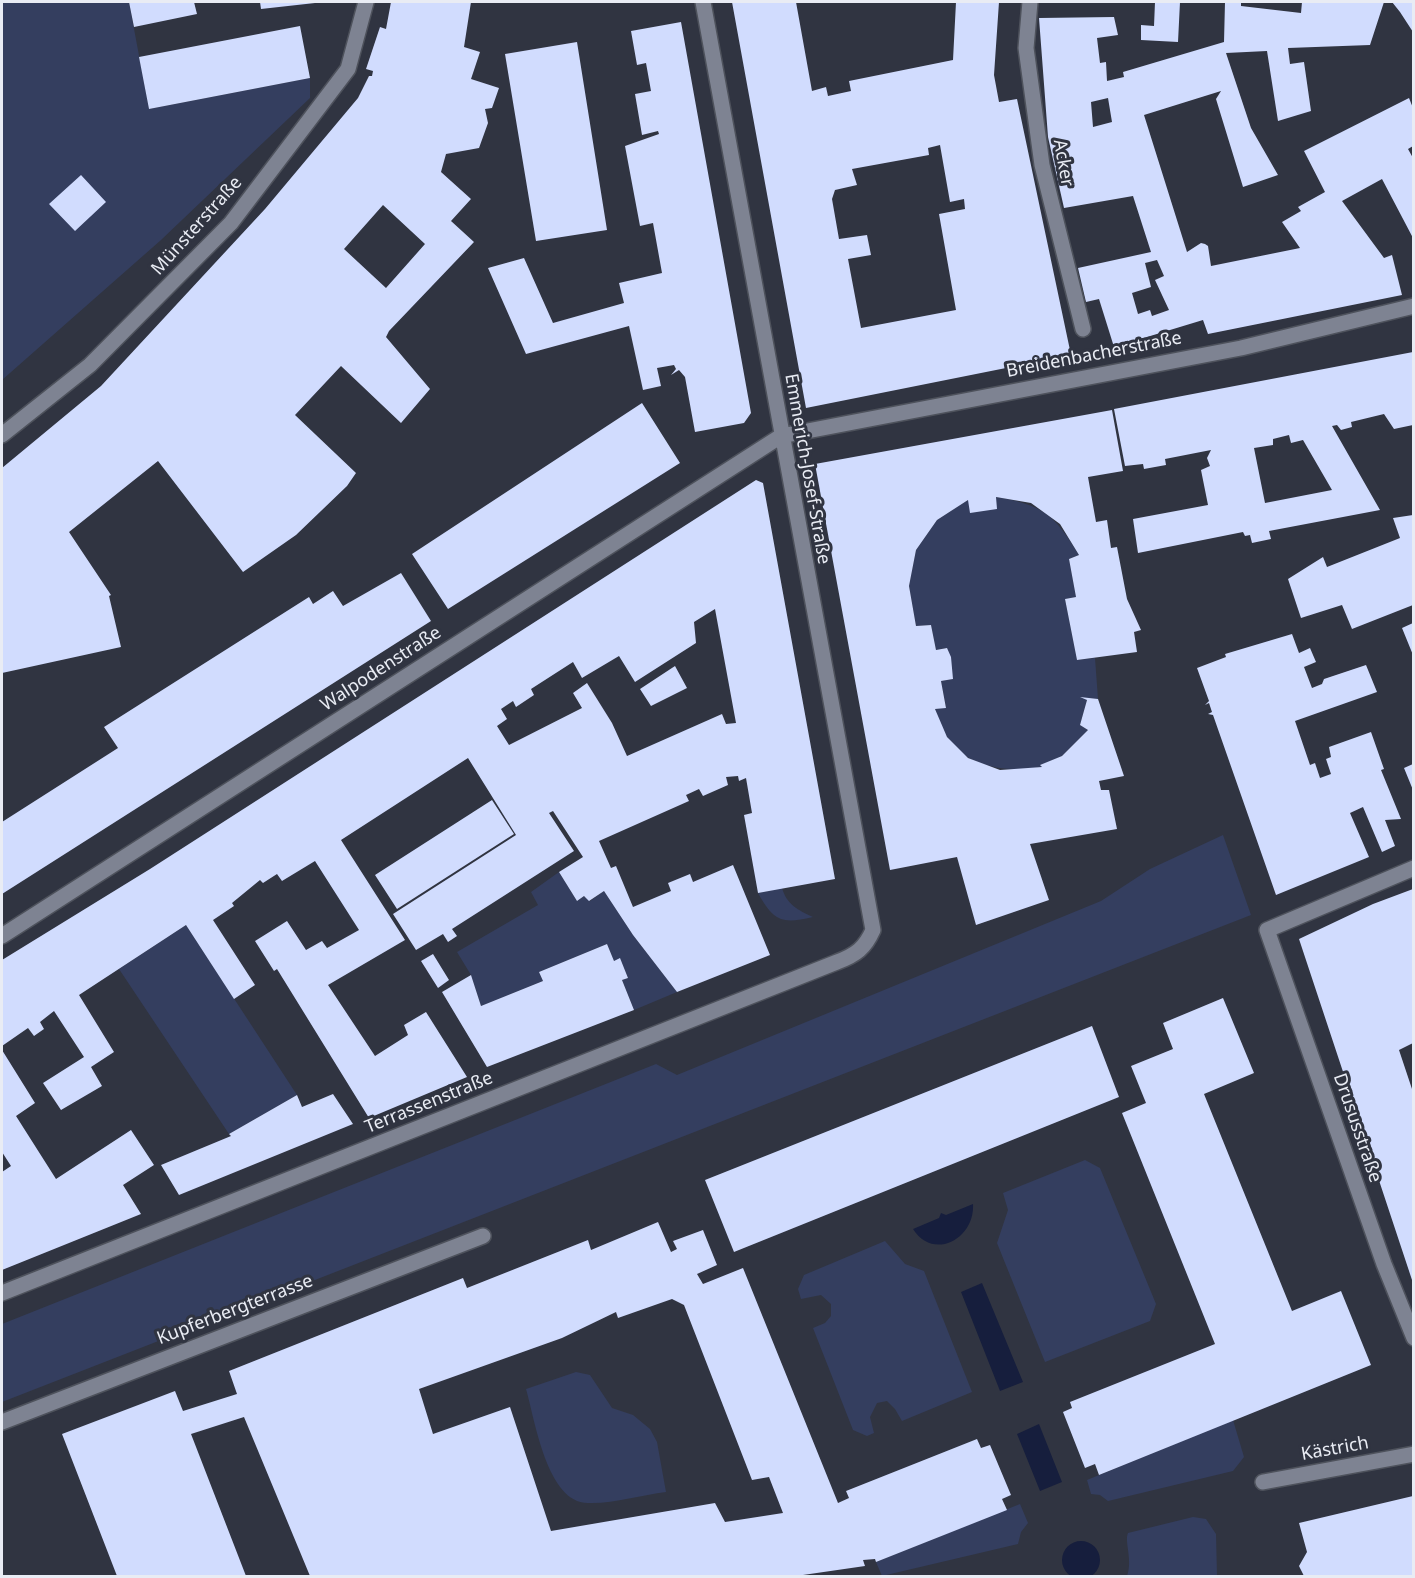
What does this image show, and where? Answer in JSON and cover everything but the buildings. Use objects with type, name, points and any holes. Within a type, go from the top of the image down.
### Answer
[{"type":"street","name":"Münsterstraße","points":[[2,435],[90,365],[231,223],[348,69],[366,2]]},
{"type":"street","name":"Emmerich-Josef-Straße","points":[[703,2],[873,930],[868,943]]},
{"type":"street","name":"Acker","points":[[1030,2],[1026,48],[1042,165],[1083,328]]},
{"type":"street","name":"Breidenbacherstraße","points":[[781,436],[1241,348],[1413,306]]},
{"type":"street","name":"Walpodenstraße","points":[[2,936],[781,436]]},
{"type":"street","name":"Drususstraße","points":[[1413,868],[1267,930],[1384,1264],[1413,1338]]},
{"type":"street","name":"Terrassenstraße","points":[[2,1293],[857,954],[868,943]]},
{"type":"street","name":"Kupferbergterrasse","points":[[2,1422],[483,1236]]},
{"type":"street","name":"Kästrich","points":[[1263,1482],[1413,1454]]},
{"type":"shaded area","points":[[2,2],[129,2],[149,109],[310,78],[310,98],[161,240],[2,380]]},
{"type":"shaded area","points":[[996,497],[1025,504],[1046,514],[1062,530],[1079,555],[1069,559],[1076,597],[1065,599],[1077,660],[1095,658],[1098,699],[1085,698],[1087,700],[1080,725],[1088,730],[1062,756],[1041,765],[1042,767],[1029,769],[988,766],[976,761],[964,755],[954,746],[944,732],[935,709],[946,707],[941,681],[953,679],[946,648],[936,650],[931,625],[916,626],[909,586],[916,550],[937,520],[968,500]]},
{"type":"shaded area","points":[[1223,835],[1251,915],[2,1402],[2,1324],[656,1064],[677,1075],[1101,901],[1150,869]]},
{"type":"shaded area","points":[[559,872],[577,901],[584,896],[590,901],[604,891],[633,935],[677,992],[634,1010],[622,980],[628,978],[620,959],[614,961],[607,944],[539,972],[543,981],[481,1006],[471,975],[457,952],[538,905],[531,892]]},
{"type":"shaded area","points":[[782,888],[790,903],[813,917],[786,920],[774,915],[758,893]]},
{"type":"shaded area","points":[[186,925],[297,1095],[229,1134],[119,969]]},
{"type":"shaded area","points":[[1085,1160],[1100,1168],[1156,1304],[1150,1321],[1045,1362],[997,1243],[1008,1210],[1003,1193]]},
{"type":"shaded area","points":[[973,1204],[972,1216],[967,1227],[951,1242],[931,1244],[921,1239],[913,1229],[939,1218],[941,1213],[946,1215]]},
{"type":"shaded area","points":[[885,1241],[905,1264],[924,1271],[972,1392],[902,1421],[887,1401],[877,1403],[870,1417],[874,1433],[867,1436],[853,1430],[813,1328],[825,1323],[831,1316],[831,1304],[821,1295],[801,1299],[798,1289],[804,1275]]},
{"type":"shaded area","points":[[982,1283],[1023,1382],[1000,1391],[961,1292]]},
{"type":"shaded area","points":[[576,1372],[590,1375],[612,1408],[633,1415],[650,1429],[657,1442],[666,1492],[617,1501],[588,1503],[574,1499],[562,1490],[545,1458],[526,1389]]},
{"type":"shaded area","points":[[1233,1420],[1244,1457],[1233,1471],[1108,1501],[1100,1495],[1091,1494],[1087,1480]]},
{"type":"shaded area","points":[[1039,1424],[1062,1482],[1040,1491],[1017,1434]]},
{"type":"shaded area","points":[[1020,1504],[1028,1523],[1021,1532],[1018,1544],[882,1576],[876,1562]]},
{"type":"shaded area","points":[[1193,1517],[1206,1519],[1216,1534],[1217,1576],[1127,1576],[1129,1570],[1128,1533]]},
{"type":"shaded area","points":[[1081,1541],[1094,1547],[1100,1560],[1094,1573],[1081,1579],[1068,1573],[1062,1560],[1068,1547]]}]
